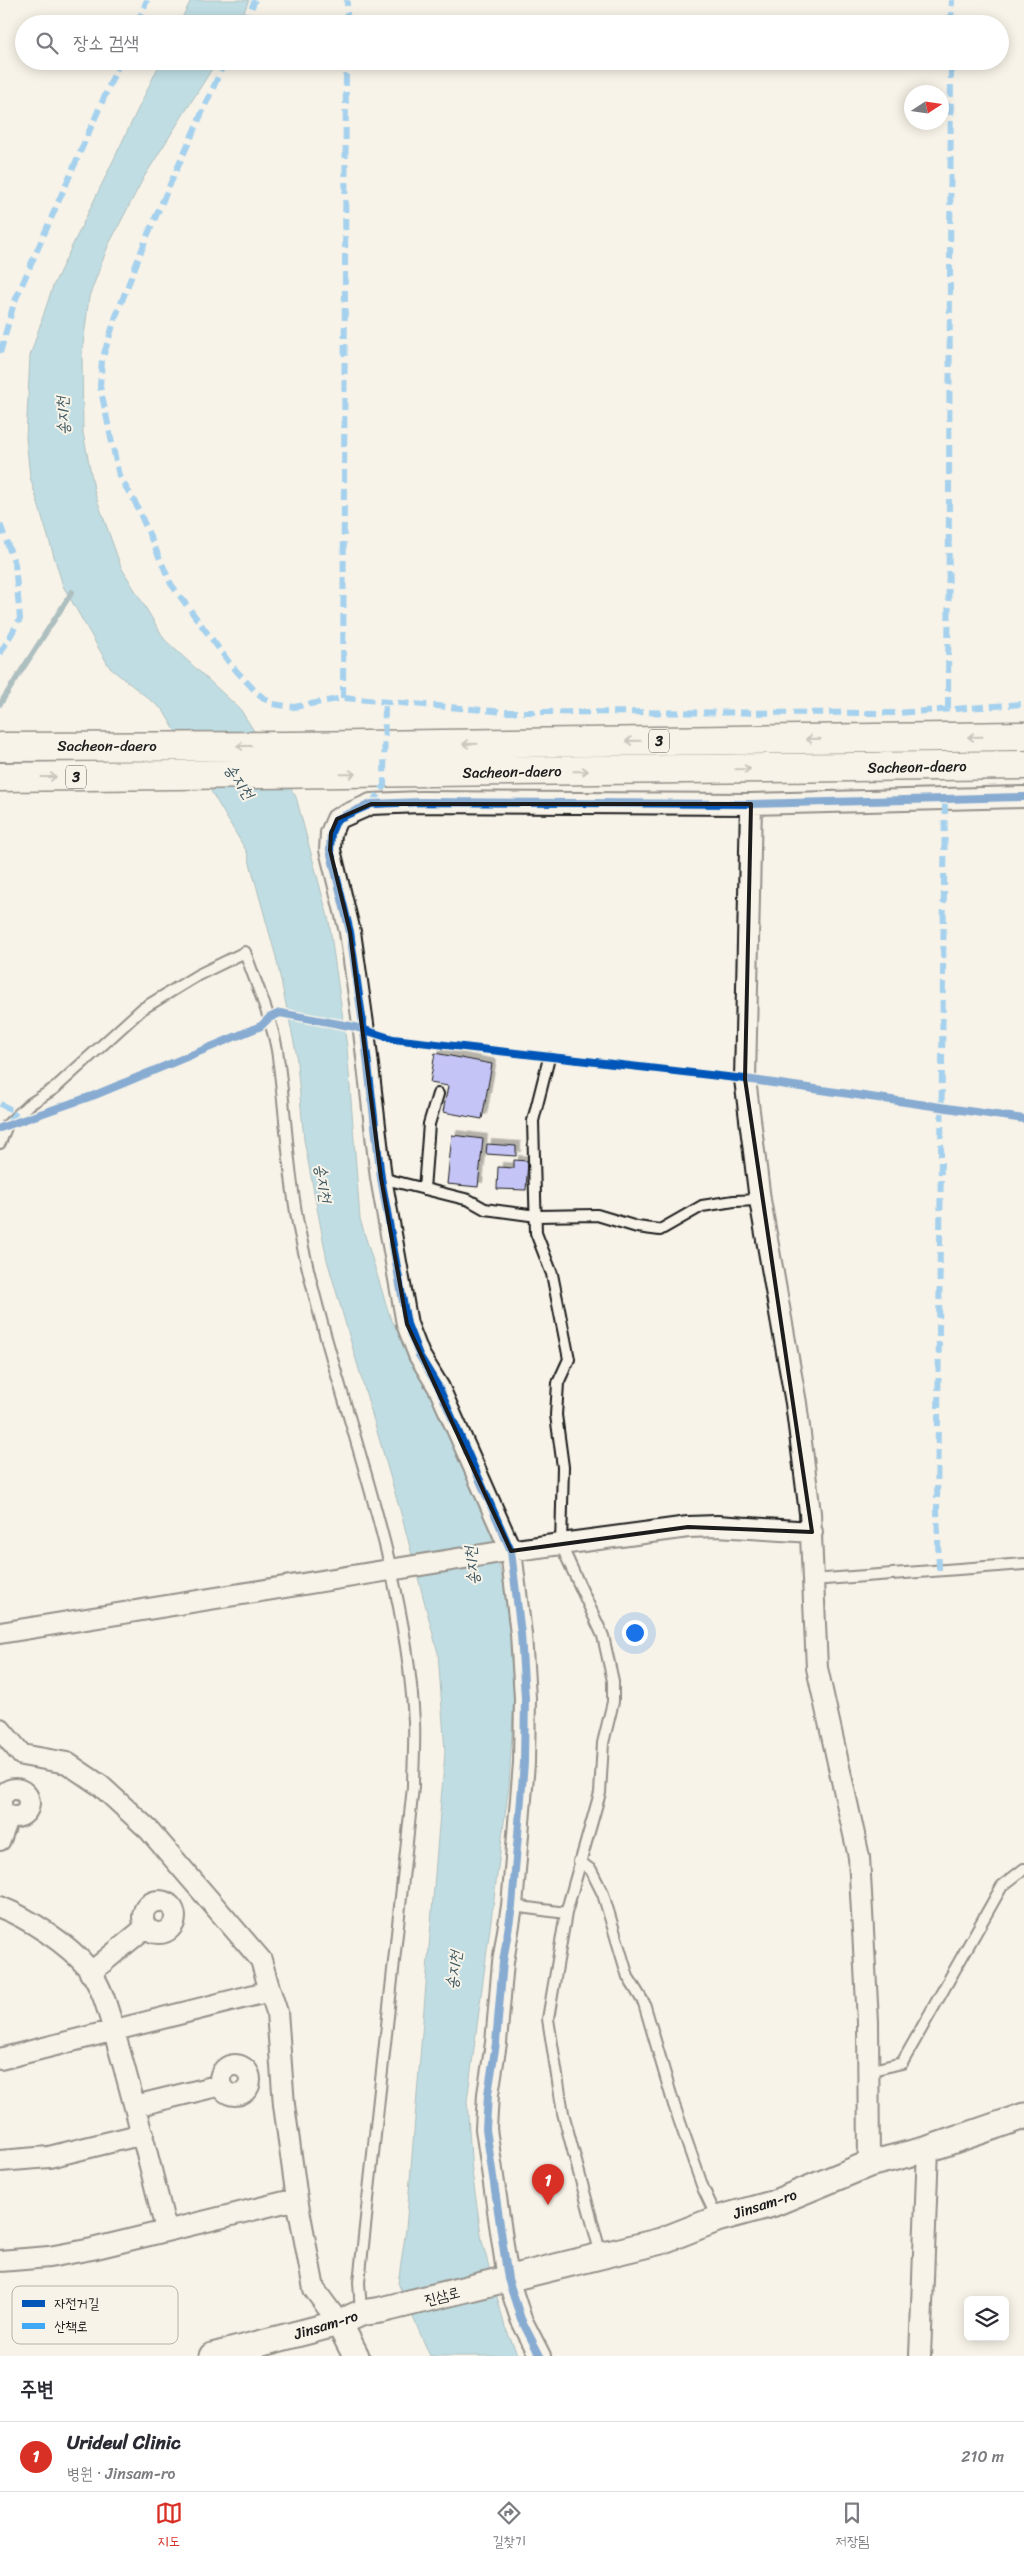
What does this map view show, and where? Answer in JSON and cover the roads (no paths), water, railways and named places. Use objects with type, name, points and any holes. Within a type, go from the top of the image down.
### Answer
[{"type":"main road","name":"Sacheon-daero","points":[[0,746],[293,746],[1024,736]]},
{"type":"main road","name":"Sacheon-daero","points":[[0,777],[300,775],[1024,765]]},
{"type":"street","points":[[540,2356],[521,2318],[506,2280],[486,2129],[488,2094],[496,2043],[503,1962],[512,1906],[524,1763],[525,1698],[521,1634],[506,1552],[439,1388],[419,1355],[407,1324],[381,1178],[364,1031],[350,932],[330,850],[331,833],[337,819],[371,804],[420,802],[751,804],[1024,797]]},
{"type":"street","points":[[751,804],[745,1079],[760,1200],[796,1403],[812,1532],[816,1668],[859,1857],[868,2071],[869,2164]]},
{"type":"street","points":[[0,1632],[506,1552],[688,1527],[717,1526],[812,1532]]},
{"type":"street","points":[[0,1729],[22,1755],[67,1763],[101,1786],[149,1830],[260,1960],[277,2012],[284,2106],[297,2199],[314,2289],[360,2316],[356,2356]]},
{"type":"street","points":[[0,1840],[9,1816]]},
{"type":"street","points":[[0,1907],[23,1916],[42,1929],[88,1968],[104,1999],[136,2106],[166,2230]]},
{"type":"street","points":[[90,1973],[146,1927]]},
{"type":"street","points":[[0,2059],[270,1991]]},
{"type":"street","points":[[136,2106],[221,2085]]},
{"type":"street","name":"Jinsam-ro","points":[[506,2280],[661,2242],[717,2219],[772,2204],[869,2164],[928,2149],[1024,2116]]},
{"type":"street","points":[[0,2161],[49,2157],[143,2134]]},
{"type":"street","points":[[920,2356],[928,2149]]},
{"type":"street","points":[[0,2260],[49,2257],[297,2199]]},
{"type":"street","name":"진삼로","points":[[360,2316],[506,2280]]},
{"type":"street","name":"Jinsam-ro","points":[[212,2356],[360,2316]]},
{"type":"lane","points":[[0,1143],[7,1125],[27,1106],[55,1088],[142,1009],[198,975],[245,952],[268,1018],[276,1050],[288,1160],[299,1230],[397,1569],[414,1723],[413,1787],[359,2282],[360,2316]]},
{"type":"lane","points":[[549,1058],[533,1121],[536,1233],[552,1274],[569,1359],[558,1383],[556,1415],[563,1467],[561,1545],[602,1636],[612,1681],[613,1702],[603,1743],[600,1793],[579,1861],[566,1913],[549,2002],[551,2045],[563,2113],[602,2256]]},
{"type":"lane","points":[[424,1188],[429,1124],[438,1094]]},
{"type":"lane","points":[[381,1178],[469,1200],[485,1209],[537,1216],[597,1215],[637,1227],[660,1230],[702,1206],[734,1201],[760,1200]]},
{"type":"lane","points":[[812,1580],[1024,1564]]},
{"type":"lane","points":[[579,1861],[591,1870],[603,1894],[628,1977],[644,2003],[674,2105],[703,2188],[717,2219]]},
{"type":"lane","points":[[868,2071],[902,2063],[1002,1886],[1024,1868]]},
{"type":"lane","points":[[512,1906],[566,1913]]},
{"type":"water","points":[[191,0],[249,0],[243,15],[184,15]]},
{"type":"water","name":"송지천","points":[[157,70],[211,70],[144,177],[108,246],[89,297],[82,353],[83,433],[95,494],[121,567],[165,640],[240,709],[296,797],[329,921],[347,1047],[360,1219],[390,1317],[431,1394],[488,1522],[512,1618],[516,1661],[509,1785],[467,2101],[472,2172],[482,2241],[505,2327],[518,2356],[430,2356],[398,2283],[406,2229],[445,1752],[438,1653],[402,1517],[327,1260],[304,1140],[296,1052],[276,957],[247,852],[163,710],[110,668],[63,586],[30,477],[26,438],[30,356],[53,286]]},
{"type":"waterway","points":[[0,704],[72,592]]},
{"type":"place","name":"Urideul Clinic","points":[[548,2205]]}]
